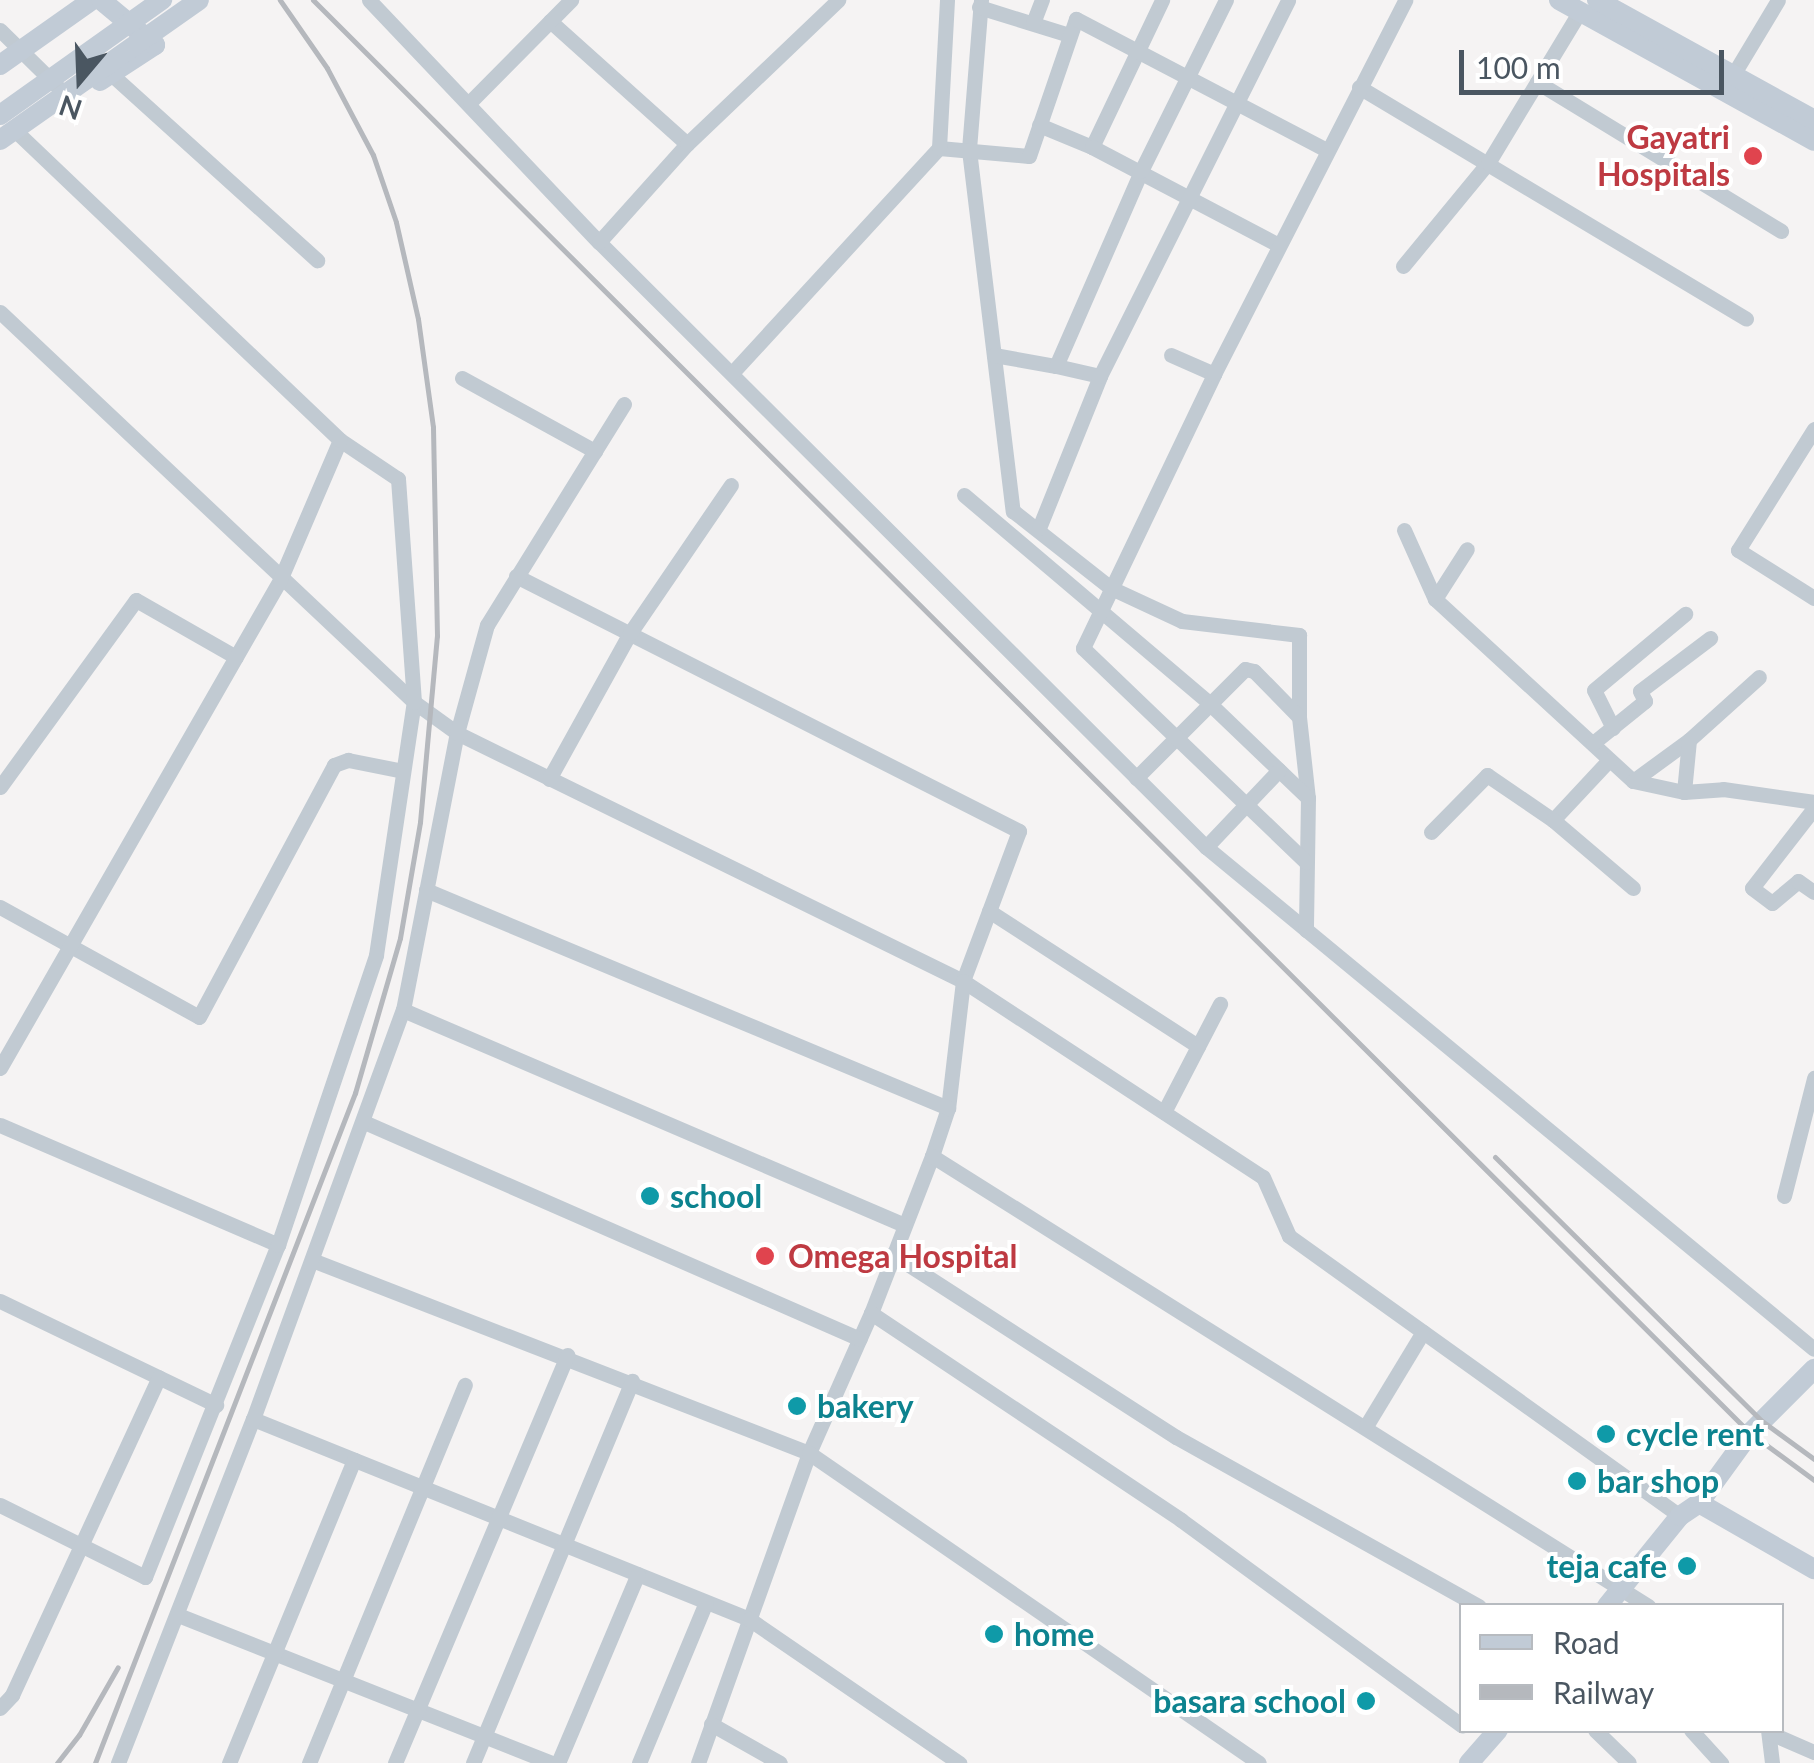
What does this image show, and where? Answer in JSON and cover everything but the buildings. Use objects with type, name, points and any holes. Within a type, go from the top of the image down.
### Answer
[{"type":"street","points":[[0,65],[92,0]]},
{"type":"street","points":[[10,138],[155,45],[101,0]]},
{"type":"street","points":[[0,114],[162,0]]},
{"type":"street","points":[[0,150],[10,138],[199,0]]},
{"type":"street","points":[[370,0],[599,242],[1206,847],[1814,1349]]},
{"type":"street","points":[[470,102],[571,0]]},
{"type":"street","points":[[599,242],[687,144],[838,0]]},
{"type":"street","points":[[732,373],[939,148],[947,0]]},
{"type":"street","points":[[1033,22],[1042,0]]},
{"type":"street","points":[[1092,147],[1162,0]]},
{"type":"street","points":[[1056,366],[1142,171],[1226,0]]},
{"type":"street","points":[[1039,528],[1100,376],[1288,0]]},
{"type":"street","points":[[1306,862],[1084,648],[1214,374],[1405,0]]},
{"type":"street","points":[[1559,0],[1588,6],[1733,75],[1814,120]]},
{"type":"street","points":[[1733,75],[1778,0]]},
{"type":"street","points":[[1069,35],[1004,6],[980,4],[969,150],[1013,510],[1111,588],[1182,620],[1298,635],[1299,717],[1308,798],[1306,930]]},
{"type":"street","points":[[1403,266],[1488,163],[1588,6]]},
{"type":"street","points":[[1588,6],[1814,141]]},
{"type":"street","points":[[939,148],[1028,156],[1076,19],[1139,48],[1327,150]]},
{"type":"street","points":[[550,21],[687,144]]},
{"type":"street","points":[[0,30],[70,100]]},
{"type":"street","points":[[111,74],[317,260]]},
{"type":"street","points":[[1537,82],[1780,231]]},
{"type":"street","points":[[1359,87],[1746,318]]},
{"type":"street","points":[[1039,125],[1142,171],[1279,245]]},
{"type":"street","points":[[0,1505],[145,1576],[278,1245],[376,956],[414,702],[398,479],[340,440],[10,138]]},
{"type":"street","points":[[0,312],[280,580],[414,702],[458,733],[963,981],[1263,1177],[1289,1236],[1680,1516]]},
{"type":"street","points":[[994,355],[1100,376]]},
{"type":"street","points":[[1171,355],[1214,374]]},
{"type":"street","points":[[462,378],[595,452]]},
{"type":"street","points":[[118,1763],[253,1419],[404,1010],[458,733],[487,625],[624,404]]},
{"type":"street","points":[[1814,429],[1738,550],[1809,595],[1814,576]]},
{"type":"street","points":[[0,1068],[280,580],[340,440]]},
{"type":"street","points":[[549,779],[630,633],[731,485]]},
{"type":"street","points":[[964,495],[1209,703],[1308,798]]},
{"type":"street","points":[[1404,530],[1435,599],[1633,782],[1684,792],[1723,789],[1814,805],[1752,888],[1772,903],[1798,881],[1814,892]]},
{"type":"street","points":[[1435,599],[1468,549]]},
{"type":"street","points":[[516,576],[1019,831],[963,981],[948,1108],[932,1156],[902,1224],[871,1314],[810,1453],[698,1763]]},
{"type":"street","points":[[0,787],[136,600],[236,658]]},
{"type":"street","points":[[1613,728],[1594,690],[1684,614]]},
{"type":"street","points":[[1593,743],[1645,701],[1640,691],[1710,638]]},
{"type":"street","points":[[1136,778],[1244,669],[1254,671],[1299,717]]},
{"type":"street","points":[[1633,782],[1689,740],[1760,677]]},
{"type":"street","points":[[1684,792],[1689,740]]},
{"type":"street","points":[[0,907],[199,1017],[334,765],[348,760],[403,771]]},
{"type":"street","points":[[1553,820],[1609,760]]},
{"type":"street","points":[[1206,847],[1279,770]]},
{"type":"street","points":[[1431,832],[1488,774],[1553,820],[1633,888]]},
{"type":"street","points":[[426,890],[948,1108]]},
{"type":"street","points":[[989,911],[1198,1046]]},
{"type":"street","points":[[1164,1112],[1220,1004]]},
{"type":"street","points":[[404,1010],[902,1224]]},
{"type":"street","points":[[1784,1196],[1814,1078]]},
{"type":"street","points":[[364,1122],[860,1339]]},
{"type":"street","points":[[0,1124],[278,1245]]},
{"type":"street","points":[[932,1156],[1623,1586],[1644,1603]]},
{"type":"street","points":[[892,1254],[1176,1437],[1474,1603]]},
{"type":"street","points":[[312,1260],[810,1453],[1259,1763]]},
{"type":"street","points":[[0,1301],[216,1405]]},
{"type":"street","points":[[871,1314],[1181,1520],[1459,1725]]},
{"type":"street","points":[[1366,1426],[1422,1332]]},
{"type":"street","points":[[395,1763],[567,1356]]},
{"type":"street","points":[[1609,1603],[1680,1516],[1698,1502],[1750,1434],[1814,1369]]},
{"type":"street","points":[[0,1708],[12,1694],[158,1377]]},
{"type":"street","points":[[474,1763],[632,1382]]},
{"type":"street","points":[[309,1763],[466,1385]]},
{"type":"street","points":[[253,1419],[749,1619],[958,1763]]},
{"type":"street","points":[[229,1763],[354,1460]]},
{"type":"street","points":[[1698,1502],[1814,1569]]},
{"type":"street","points":[[178,1615],[555,1763],[638,1574]]},
{"type":"street","points":[[638,1763],[706,1602]]},
{"type":"street","points":[[711,1724],[780,1763]]},
{"type":"street","points":[[1598,1733],[1629,1763]]},
{"type":"street","points":[[1694,1733],[1721,1763]]},
{"type":"street","points":[[1769,1733],[1772,1763]]},
{"type":"street","points":[[1771,1733],[1814,1752]]},
{"type":"railway","points":[[95,1763],[355,1093],[400,938],[420,822],[437,636],[433,427],[418,319],[396,222],[373,155],[327,68],[280,0]]},
{"type":"railway","points":[[313,0],[1750,1433],[1814,1480]]},
{"type":"railway","points":[[1495,1157],[1762,1421],[1814,1459]]},
{"type":"railway","points":[[57,1763],[79,1735],[118,1667]]},
{"type":"place","name":"Gayatri Hospitals","points":[[1753,156]]},
{"type":"place","name":"school","points":[[650,1196]]},
{"type":"place","name":"Omega Hospital","points":[[765,1256]]},
{"type":"place","name":"bakery","points":[[797,1406]]},
{"type":"place","name":"cycle rent","points":[[1606,1434]]},
{"type":"place","name":"bar shop","points":[[1577,1481]]},
{"type":"place","name":"teja cafe","points":[[1687,1566]]},
{"type":"place","name":"home","points":[[994,1634]]},
{"type":"place","name":"basara school","points":[[1366,1701]]}]
